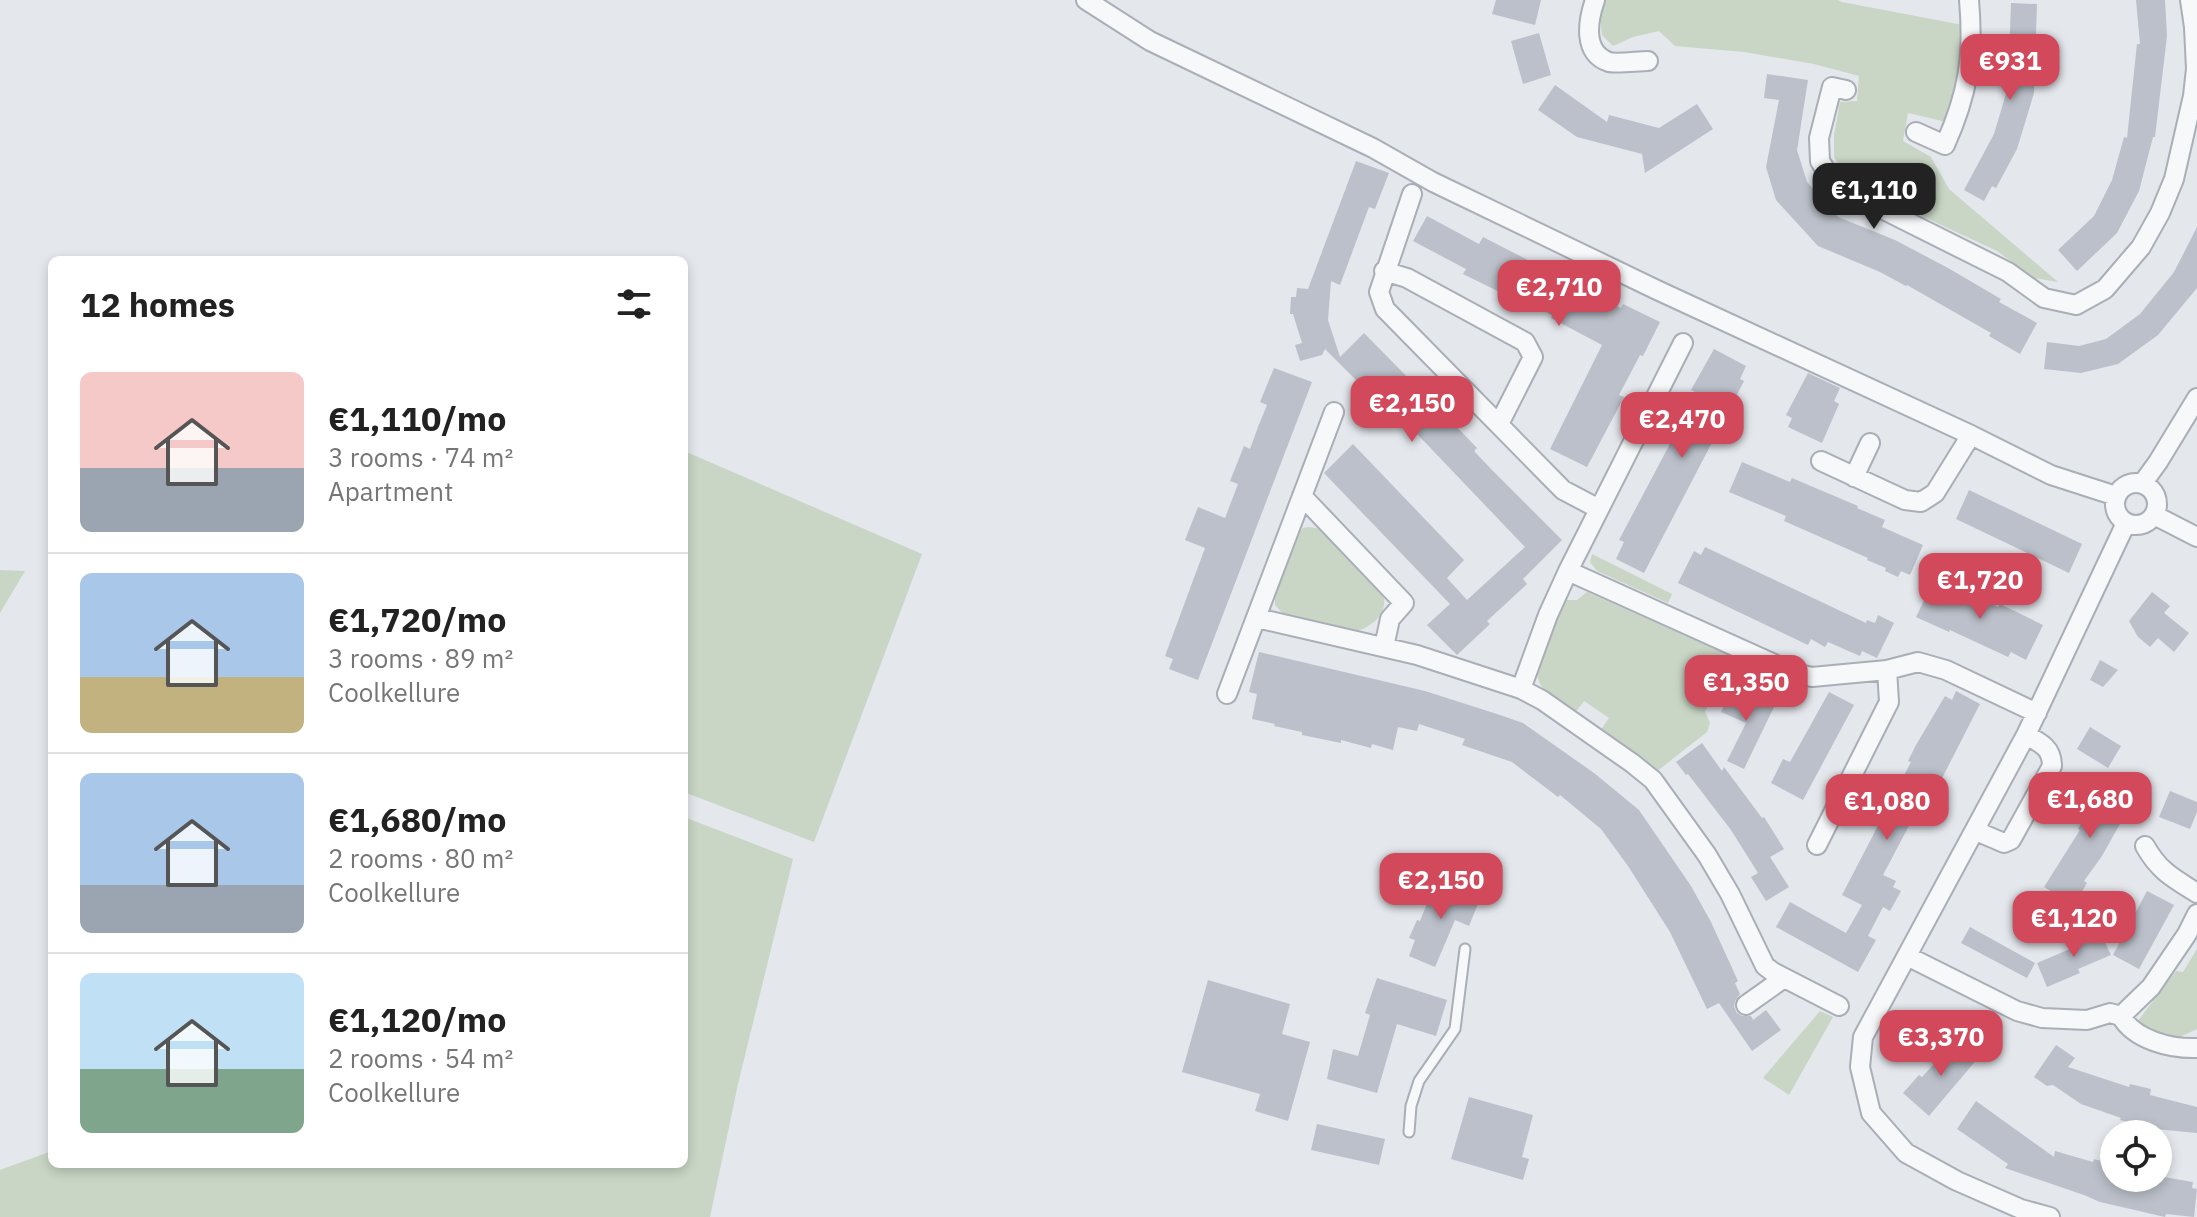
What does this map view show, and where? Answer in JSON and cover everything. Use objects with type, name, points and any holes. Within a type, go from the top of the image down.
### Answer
[{"type":"street","points":[[1086,0],[1150,41],[1657,290],[2051,475],[2116,496]]},
{"type":"street","points":[[1595,0],[1590,14],[1588,40],[1598,54],[1609,62],[1648,61]]},
{"type":"street","points":[[1916,132],[1945,145],[1957,119],[1969,74],[1972,32],[1969,0]]},
{"type":"street","points":[[1846,90],[1832,87],[1819,136],[1820,161],[1832,181],[2008,272],[2044,298],[2076,305],[2105,289],[2141,247],[2174,179],[2196,69],[2190,0]]},
{"type":"street","points":[[1412,194],[1379,292],[1385,309],[1563,490],[1599,509]]},
{"type":"street","points":[[1384,271],[1407,278],[1525,342],[1533,357],[1499,424]]},
{"type":"street","points":[[1521,689],[1568,571],[1683,343]]},
{"type":"street","points":[[2142,484],[2197,398]]},
{"type":"street","points":[[1227,694],[1334,412]]},
{"type":"street","points":[[1821,461],[1905,500],[1921,502],[1935,493],[1971,435]]},
{"type":"street","points":[[1854,477],[1870,443]]},
{"type":"street","points":[[2142,484],[2155,496],[2154,515],[2138,525],[2126,523],[2117,514],[2116,496],[2124,486],[2142,484]]},
{"type":"street","points":[[1302,496],[1404,603],[1391,616],[1384,647]]},
{"type":"street","points":[[2154,515],[2197,537]]},
{"type":"street","points":[[2050,1217],[2021,1209],[1957,1181],[1906,1153],[1871,1113],[1860,1067],[1863,1037],[2026,735],[2126,523]]},
{"type":"street","points":[[1568,571],[1794,673],[1812,677],[1887,670],[1918,662],[1941,668],[2037,713]]},
{"type":"street","points":[[1257,618],[1417,655],[1521,689],[1542,700],[1653,780],[1707,855],[1765,966],[1839,1006]]},
{"type":"street","points":[[1817,845],[1889,702],[1887,670]]},
{"type":"street","points":[[1976,831],[2004,843],[2011,840],[2052,766],[2052,756],[2047,747],[2026,735]]},
{"type":"street","points":[[2145,846],[2164,872],[2197,893]]},
{"type":"street","points":[[2121,1016],[2151,987],[2197,914]]},
{"type":"street","points":[[1907,956],[2017,1011],[2042,1018],[2087,1020],[2110,1013],[2121,1016],[2126,1025],[2137,1033],[2161,1043],[2197,1048]]},
{"type":"street","points":[[1746,1005],[1784,978]]},
{"type":"lane","points":[[1409,1132],[1411,1106],[1419,1081],[1455,1029],[1465,949]]},
{"type":"green space","points":[[1603,0],[1838,0],[1963,25],[1961,69],[1946,122],[1908,113],[1903,141],[1931,157],[1949,189],[2058,282],[2034,278],[1997,251],[1896,204],[1843,170],[1834,157],[1834,135],[1840,102],[1857,101],[1859,76],[1814,64],[1744,52],[1675,46],[1659,31],[1613,46],[1602,35],[1599,10]]},
{"type":"green space","points":[[688,453],[922,554],[814,842],[688,794]]},
{"type":"green space","points":[[1309,527],[1322,529],[1382,592],[1382,613],[1366,627],[1353,632],[1284,615],[1275,605],[1275,593],[1298,534]]},
{"type":"green space","points":[[1592,554],[1672,594],[1668,603],[1597,571],[1590,562]]},
{"type":"green space","points":[[0,570],[25,571],[0,613]]},
{"type":"green space","points":[[1587,592],[1730,656],[1705,712],[1710,723],[1707,732],[1656,772],[1600,731],[1609,718],[1584,701],[1575,713],[1550,696],[1538,678],[1537,671],[1564,600],[1577,600]]},
{"type":"green space","points":[[688,819],[793,859],[738,1084],[710,1217],[0,1217],[0,1170],[48,1152],[48,1168],[688,1168]]},
{"type":"green space","points":[[2197,949],[2197,1029],[2180,1037],[2134,1026],[2176,971],[2183,972]]},
{"type":"green space","points":[[1820,1011],[1833,1017],[1789,1095],[1763,1078]]},
{"type":"building","points":[[1496,0],[1541,0],[1535,25],[1492,14]]},
{"type":"building","points":[[2136,0],[2165,0],[2167,36],[2155,137],[2139,191],[2117,233],[2077,271],[2058,250],[2094,216],[2112,180],[2124,137],[2127,138],[2137,44],[2140,44]]},
{"type":"building","points":[[2011,3],[2037,4],[2034,93],[2017,149],[1996,188],[1992,186],[1984,201],[1964,190],[1994,134],[2008,87]]},
{"type":"building","points":[[1539,33],[1551,75],[1523,84],[1511,41]]},
{"type":"building","points":[[1767,74],[1808,80],[1797,150],[1807,182],[1838,217],[1895,240],[1948,268],[2037,323],[2020,354],[1989,336],[1991,333],[1907,285],[1818,246],[1776,200],[1766,167],[1779,100],[1764,98]]},
{"type":"building","points":[[1555,85],[1607,122],[1609,115],[1659,128],[1697,104],[1713,129],[1645,173],[1642,154],[1577,137],[1538,110]]},
{"type":"building","points":[[1356,161],[1389,173],[1375,209],[1369,207],[1340,285],[1331,281],[1328,320],[1340,357],[1364,333],[1421,391],[1418,393],[1448,423],[1451,421],[1477,448],[1474,451],[1562,540],[1523,579],[1527,584],[1487,621],[1490,624],[1457,655],[1427,625],[1450,604],[1324,473],[1353,444],[1464,560],[1447,578],[1467,600],[1525,547],[1398,414],[1394,418],[1325,349],[1322,355],[1300,361],[1295,345],[1302,343],[1293,314],[1290,314],[1291,297],[1296,297],[1297,288],[1308,289]]},
{"type":"building","points":[[1427,216],[1479,244],[1483,237],[1621,308],[1623,304],[1660,322],[1619,395],[1624,397],[1587,467],[1550,449],[1602,345],[1514,294],[1512,298],[1463,274],[1466,269],[1413,241]]},
{"type":"building","points":[[2197,227],[2197,288],[2158,335],[2118,364],[2081,373],[2044,369],[2047,342],[2079,346],[2106,339],[2140,314],[2174,272]]},
{"type":"building","points":[[1714,349],[1746,366],[1740,379],[1744,381],[1644,573],[1616,559],[1624,542],[1619,540],[1697,393],[1691,390]]},
{"type":"building","points":[[1274,368],[1312,382],[1198,680],[1169,669],[1173,659],[1165,656],[1205,548],[1185,540],[1198,507],[1225,518],[1238,484],[1230,481],[1244,446],[1250,449],[1267,405],[1260,402]]},
{"type":"building","points":[[1808,373],[1840,388],[1834,401],[1839,404],[1822,443],[1788,427],[1792,418],[1786,415]]},
{"type":"building","points":[[1742,462],[1790,482],[1792,478],[1858,506],[1885,520],[1882,527],[1923,545],[1910,575],[1901,571],[1898,577],[1868,558],[1784,521],[1786,516],[1729,492]]},
{"type":"building","points":[[1969,490],[2082,544],[2069,573],[1956,519]]},
{"type":"building","points":[[1705,547],[1866,623],[1867,620],[1875,623],[1878,615],[1894,623],[1877,658],[1862,651],[1860,656],[1828,642],[1825,647],[1811,639],[1808,645],[1678,583],[1694,551],[1701,555]]},
{"type":"building","points":[[1942,582],[1998,607],[2000,604],[2043,625],[2026,660],[2011,652],[2008,657],[1916,617],[1931,586],[1939,590]]},
{"type":"building","points":[[2152,592],[2170,606],[2164,613],[2189,633],[2174,652],[2158,638],[2150,647],[2138,637],[2129,621]]},
{"type":"building","points":[[1259,652],[1425,691],[1523,723],[1594,773],[1639,810],[1691,886],[1738,981],[1735,983],[1740,994],[1734,1007],[1737,1013],[1751,1016],[1753,1020],[1766,1010],[1781,1030],[1752,1051],[1719,1003],[1707,1009],[1670,932],[1628,866],[1601,829],[1560,795],[1558,797],[1512,762],[1462,745],[1465,739],[1419,724],[1417,731],[1398,727],[1393,750],[1372,744],[1371,748],[1302,735],[1302,732],[1252,719],[1257,694],[1249,692]]},
{"type":"building","points":[[2100,660],[2118,670],[2103,687],[2090,680]]},
{"type":"building","points":[[1734,685],[1774,707],[1744,769],[1727,761],[1746,723],[1721,712]]},
{"type":"building","points":[[1956,691],[1980,704],[1937,788],[1931,784],[1883,875],[1896,881],[1893,887],[1901,891],[1890,911],[1883,907],[1868,936],[1876,940],[1858,972],[1776,927],[1790,902],[1846,933],[1862,905],[1842,895],[1911,762],[1908,761],[1916,745],[1945,696],[1952,700]]},
{"type":"building","points":[[1829,692],[1854,705],[1803,800],[1771,783],[1783,759],[1790,762]]},
{"type":"building","points":[[2090,727],[2121,746],[2108,768],[2077,749]]},
{"type":"building","points":[[1702,743],[1722,771],[1724,767],[1764,817],[1784,849],[1770,857],[1789,887],[1766,901],[1751,877],[1758,873],[1731,830],[1676,762]]},
{"type":"building","points":[[2103,774],[2134,792],[2117,820],[2121,822],[2084,881],[2087,883],[2074,905],[2044,887],[2080,830],[2094,800],[2090,798]]},
{"type":"building","points":[[2170,791],[2197,802],[2197,812],[2190,829],[2159,817]]},
{"type":"building","points":[[1436,881],[1480,899],[1469,926],[1455,920],[1435,967],[1409,956],[1415,940],[1409,938],[1417,920],[1420,921]]},
{"type":"building","points":[[2147,891],[2174,905],[2139,969],[2113,955]]},
{"type":"building","points":[[1970,927],[2035,963],[2027,978],[1961,943]]},
{"type":"building","points":[[2100,932],[2111,955],[2047,987],[2037,963]]},
{"type":"building","points":[[1377,978],[1447,1000],[1436,1036],[1397,1024],[1377,1093],[1327,1079],[1333,1049],[1358,1056],[1370,1015],[1365,1013]]},
{"type":"building","points":[[1208,980],[1290,1004],[1282,1034],[1310,1042],[1288,1121],[1255,1111],[1260,1094],[1182,1072]]},
{"type":"building","points":[[1957,1039],[1978,1058],[1929,1116],[1903,1093]]},
{"type":"building","points":[[2056,1045],[2075,1058],[2068,1067],[2129,1087],[2130,1084],[2151,1089],[2150,1095],[2197,1107],[2197,1133],[2172,1131],[2172,1120],[2120,1120],[2081,1104],[2053,1085],[2047,1086],[2034,1077]]},
{"type":"building","points":[[1469,1097],[1533,1115],[1522,1157],[1529,1159],[1523,1180],[1451,1159]]},
{"type":"building","points":[[1976,1101],[2054,1157],[2055,1151],[2093,1162],[2094,1159],[2100,1161],[2100,1192],[2172,1192],[2172,1178],[2193,1182],[2192,1188],[2197,1189],[2194,1217],[2166,1214],[2165,1217],[2100,1202],[2005,1168],[2008,1164],[1957,1129]]},
{"type":"building","points":[[1317,1124],[1385,1139],[1379,1165],[1311,1150]]}]
